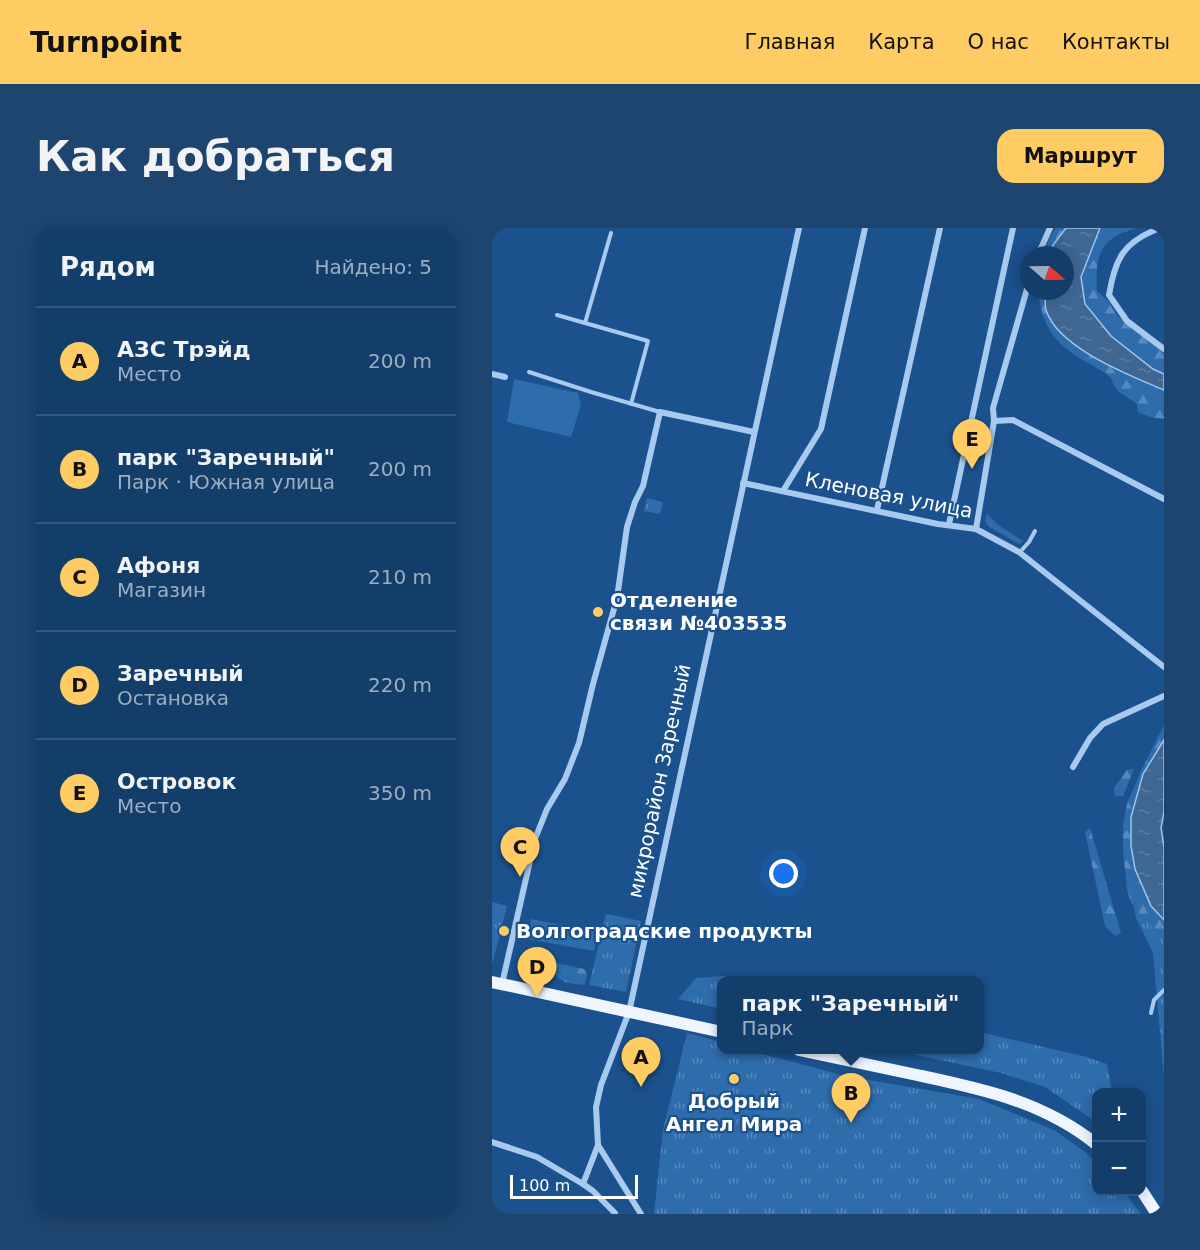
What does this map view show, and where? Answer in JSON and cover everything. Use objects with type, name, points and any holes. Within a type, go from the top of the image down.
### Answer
[{"type":"main road","points":[[497,983],[717,1031]]},
{"type":"main road","points":[[818,1054],[973,1087],[1021,1101],[1049,1112],[1075,1127],[1094,1142]]},
{"type":"main road","points":[[1145,1196],[1157,1214]]},
{"type":"street","name":"микрорайон Заречный","points":[[598,1145],[596,1107],[601,1085],[629,1012],[799,228]]},
{"type":"street","points":[[783,491],[821,429],[865,228]]},
{"type":"street","points":[[877,510],[940,228]]},
{"type":"street","points":[[950,524],[1013,228]]},
{"type":"street","points":[[1042,246],[1050,228]]},
{"type":"street","points":[[1160,228],[1124,249],[1114,269],[1109,296],[1127,321],[1164,350]]},
{"type":"street","points":[[976,529],[994,421],[993,408],[1024,300]]},
{"type":"street","points":[[492,374],[505,377]]},
{"type":"street","points":[[497,983],[535,839],[547,809],[565,778],[579,743],[617,598],[627,527],[643,486],[660,412],[754,432]]},
{"type":"street","points":[[994,421],[1013,420],[1164,499]]},
{"type":"street","name":"Кленовая улица","points":[[743,483],[938,524],[976,529],[1019,552],[1164,667]]},
{"type":"street","points":[[1073,767],[1090,738],[1103,724],[1164,696]]},
{"type":"street","points":[[492,1142],[537,1157],[593,1191],[615,1213]]},
{"type":"street","points":[[583,1184],[598,1145]]},
{"type":"street","points":[[598,1145],[641,1214]]},
{"type":"lane","points":[[585,323],[611,233]]},
{"type":"lane","points":[[556,315],[648,341],[631,404]]},
{"type":"lane","points":[[529,372],[660,412]]},
{"type":"lane","points":[[1019,552],[1029,542],[1035,531]]},
{"type":"lane","points":[[1151,1013],[1154,1000],[1164,990]]},
{"type":"green space","points":[[1056,228],[1066,228],[1053,246],[1046,246]]},
{"type":"green space","points":[[1101,228],[1137,228],[1114,237],[1102,250],[1097,267],[1097,291],[1108,301],[1118,316],[1164,353],[1164,374],[1153,369],[1111,336],[1085,304],[1081,277]]},
{"type":"green space","points":[[1040,300],[1045,300],[1045,308],[1068,341],[1114,367],[1164,390],[1164,419],[1138,412],[1137,404],[1117,390],[1108,375],[1063,345],[1050,331]]},
{"type":"green space","points":[[514,379],[578,393],[581,405],[571,437],[507,422]]},
{"type":"green space","points":[[647,498],[663,502],[660,514],[644,511]]},
{"type":"green space","points":[[987,514],[998,525],[1023,541],[1019,544],[988,526],[985,520]]},
{"type":"green space","points":[[1164,725],[1164,740],[1143,774],[1131,817],[1131,846],[1151,906],[1164,920],[1164,936],[1159,936],[1131,903],[1127,889],[1123,851],[1123,825],[1127,804]]},
{"type":"green space","points":[[1134,769],[1123,796],[1115,796],[1114,788],[1127,770]]},
{"type":"green space","points":[[1090,828],[1121,933],[1115,936],[1105,926],[1085,832]]},
{"type":"green space","points":[[1131,887],[1164,928],[1164,1077],[1153,953],[1136,918]]},
{"type":"green space","points":[[492,902],[507,906],[492,965]]},
{"type":"green space","points":[[606,914],[641,921],[626,992],[589,985]]},
{"type":"green space","points":[[531,919],[598,932],[594,951],[527,939]]},
{"type":"green space","points":[[557,963],[584,969],[587,974],[585,985],[569,983],[557,976],[552,967]]},
{"type":"green space","points":[[717,977],[717,1008],[678,999],[696,978]]},
{"type":"green space","points":[[687,1033],[717,1041],[717,1054],[763,1054],[846,1076],[979,1099],[1054,1130],[1085,1152],[1092,1159],[1092,1196],[1127,1196],[1141,1214],[654,1214],[663,1130]]},
{"type":"green space","points":[[984,1033],[1087,1057],[1107,1064],[1111,1088],[1092,1088],[1092,1119],[1045,1087],[1001,1073],[912,1054],[984,1054]]},
{"type":"water","points":[[1066,228],[1100,228],[1081,277],[1085,304],[1111,336],[1153,369],[1164,374],[1164,390],[1096,359],[1079,348],[1053,324],[1045,308],[1045,300],[1074,300],[1074,246],[1053,245]]},
{"type":"water","points":[[1164,740],[1164,812],[1161,828],[1164,847],[1164,920],[1151,906],[1135,869],[1131,846],[1131,817],[1143,774]]},
{"type":"place","name":"Островок","points":[[972,469]]},
{"type":"place","name":"Отделение связи №403535","points":[[598,612]]},
{"type":"place","name":"Афоня","points":[[520,877]]},
{"type":"place","name":"Волгоградские продукты","points":[[504,931]]},
{"type":"place","name":"Заречный","points":[[537,997]]},
{"type":"place","name":"Добрый Ангел Мира","points":[[734,1079]]},
{"type":"place","name":"АЗС Трэйд","points":[[641,1087]]},
{"type":"place","name":"парк \"Заречный\"","points":[[851,1123]]}]
